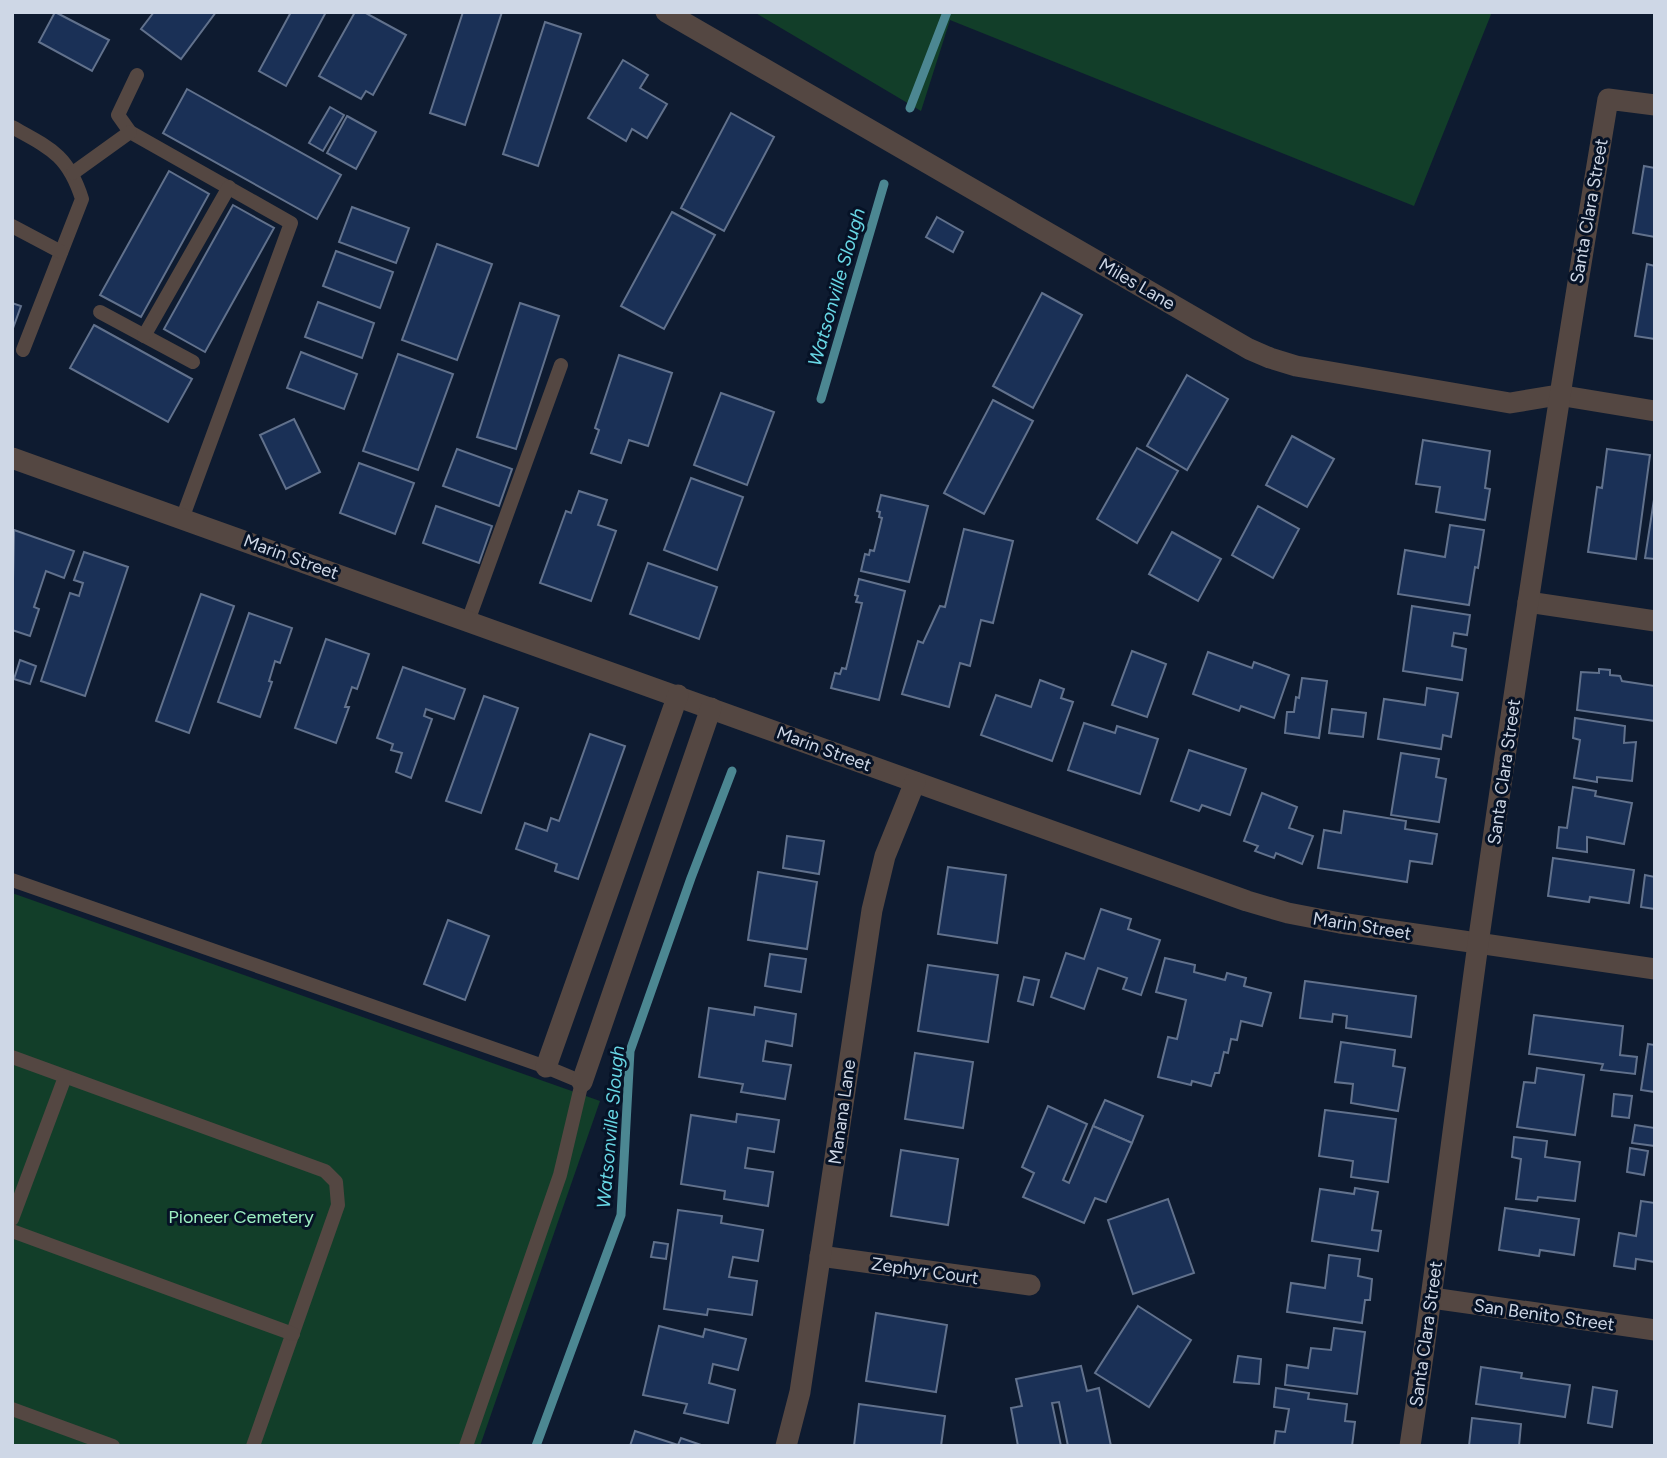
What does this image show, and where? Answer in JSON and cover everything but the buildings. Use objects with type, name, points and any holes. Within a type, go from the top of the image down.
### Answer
[{"type":"street","name":"Miles Lane","points":[[666,12],[1250,349],[1270,358],[1296,366],[1510,403],[1558,395],[1655,411]]},
{"type":"street","name":"Santa Clara Street","points":[[1410,1446],[1478,944],[1558,395],[1608,99],[1655,105]]},
{"type":"street","name":"Marin Street","points":[[12,458],[1247,901],[1288,913],[1655,970]]},
{"type":"street","points":[[1528,602],[1655,621]]},
{"type":"street","points":[[546,1067],[678,695]]},
{"type":"street","points":[[582,1082],[711,708]]},
{"type":"street","name":"Manana Lane","points":[[786,1446],[800,1392],[877,883],[915,782]]},
{"type":"street","name":"Zephyr Court","points":[[820,1256],[1030,1285]]},
{"type":"street","name":"San Benito Street","points":[[1432,1298],[1655,1331]]},
{"type":"lane","points":[[137,75],[118,115],[130,132],[291,223],[182,519]]},
{"type":"lane","points":[[12,127],[49,147],[73,173],[82,199],[23,350]]},
{"type":"lane","points":[[73,173],[130,132]]},
{"type":"lane","points":[[144,336],[229,187]]},
{"type":"lane","points":[[12,226],[61,252]]},
{"type":"lane","points":[[100,312],[193,362]]},
{"type":"lane","points":[[468,621],[561,365]]},
{"type":"lane","points":[[12,880],[546,1067],[582,1082],[560,1175],[466,1446]]},
{"type":"lane","points":[[12,1057],[331,1175],[336,1182],[338,1205],[253,1446]]},
{"type":"lane","points":[[12,1219],[65,1077]]},
{"type":"lane","points":[[12,1231],[293,1334]]},
{"type":"lane","points":[[12,1409],[113,1446]]},
{"type":"green space","points":[[754,12],[1492,12],[1414,206],[950,20],[921,111]]},
{"type":"green space","name":"Pioneer Cemetery","points":[[12,893],[600,1101],[480,1446],[12,1446]]},
{"type":"waterway","name":"Watsonville Slough","points":[[910,108],[947,12]]},
{"type":"waterway","name":"Watsonville Slough","points":[[821,399],[884,184]]},
{"type":"waterway","name":"Watsonville Slough","points":[[536,1446],[621,1215],[630,1051],[732,771]]}]
